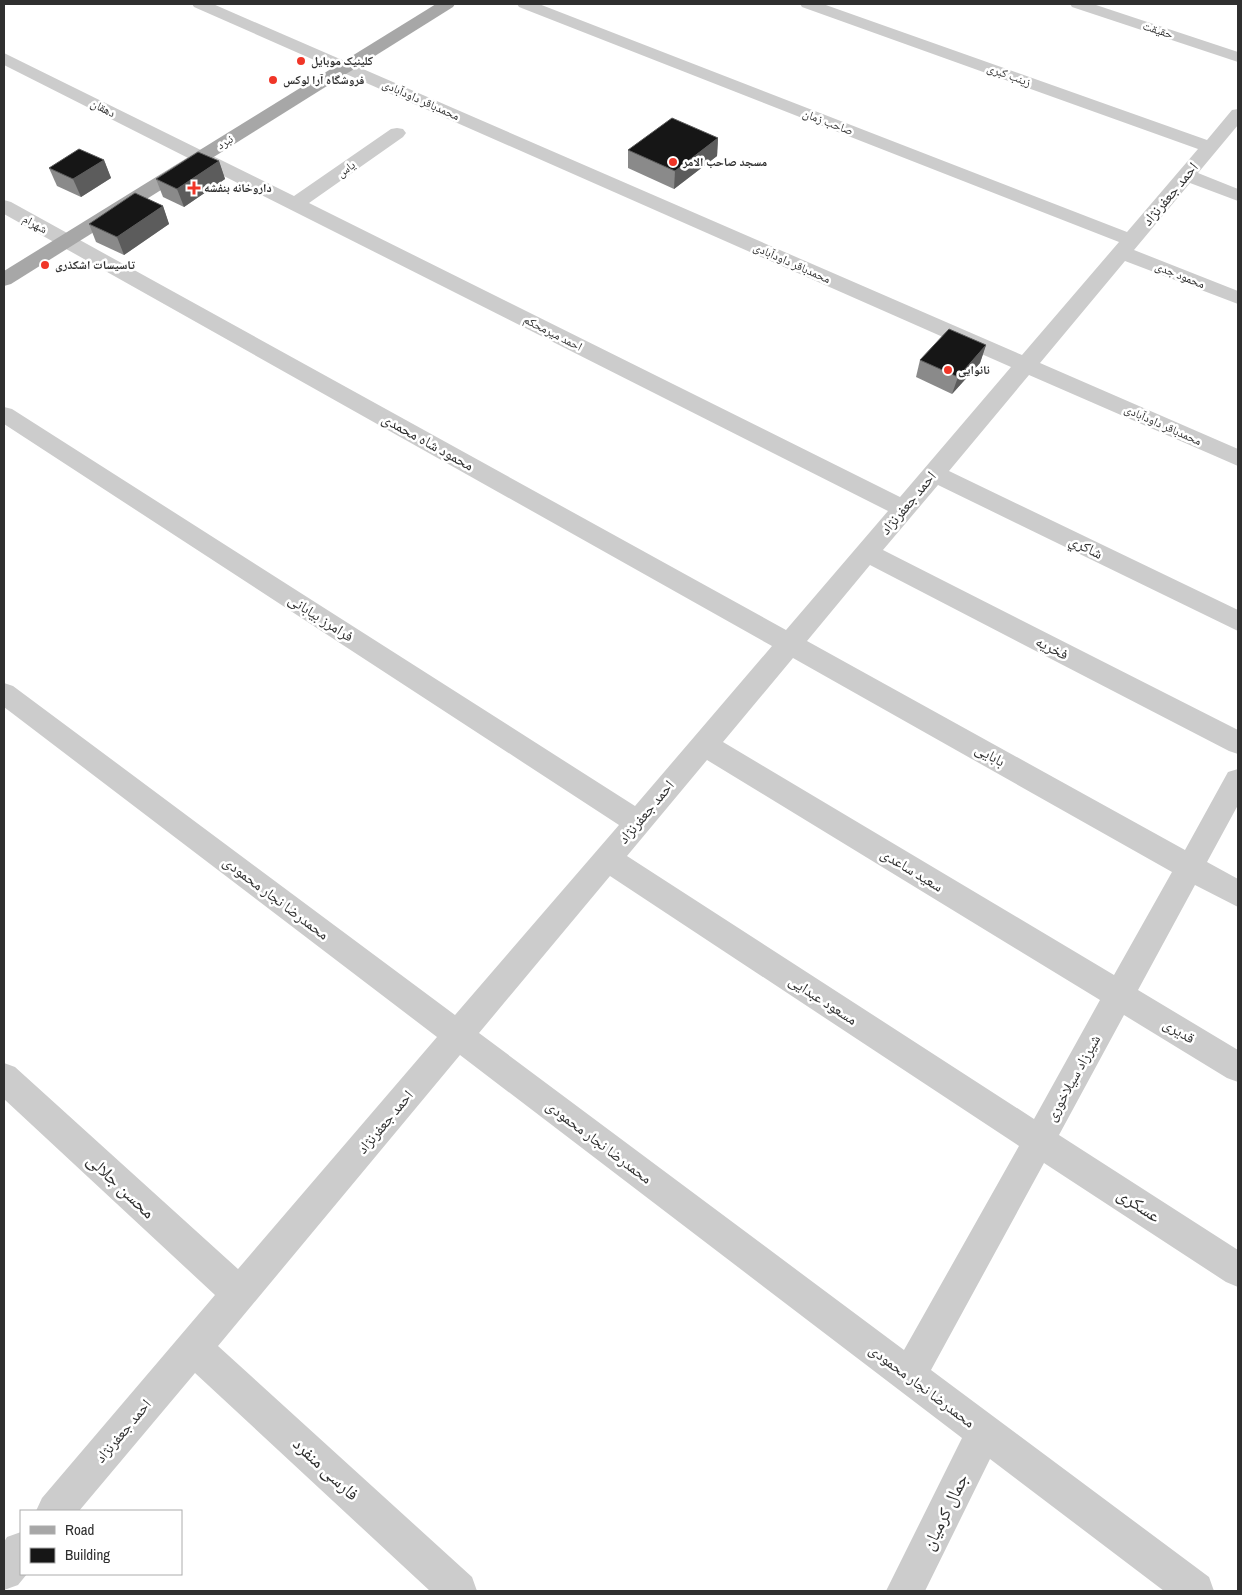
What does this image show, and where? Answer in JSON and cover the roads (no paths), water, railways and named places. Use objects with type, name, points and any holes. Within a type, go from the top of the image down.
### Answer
[{"type":"main road","name":"نبرد","points":[[4,280],[447,4]]},
{"type":"street","name":"محمدباقر داودآبادی","points":[[200,4],[1238,458]]},
{"type":"street","name":"صاحب زمان","points":[[525,4],[1126,246]]},
{"type":"street","name":"زینب کبری","points":[[808,4],[1210,147]]},
{"type":"street","name":"حقیقت","points":[[1078,4],[1238,57]]},
{"type":"street","name":"دهقان","points":[[4,58],[202,157]]},
{"type":"street","name":"احمد جعفرنژاد","points":[[56,1510],[1238,114]]},
{"type":"street","name":"یاس","points":[[295,204],[397,134]]},
{"type":"street","name":"احمد میرمحکم","points":[[202,157],[904,509]]},
{"type":"street","points":[[1186,175],[1238,195]]},
{"type":"street","name":"شهرام","points":[[4,206],[66,241]]},
{"type":"street","name":"محمود شاه محمدی","points":[[66,241],[790,644]]},
{"type":"street","name":"محمود جدی","points":[[1126,246],[1238,298]]},
{"type":"street","name":"فرامرز بیابانی","points":[[4,414],[638,822]]},
{"type":"street","name":"شاكري","points":[[934,473],[1238,621]]},
{"type":"street","name":"فخریه","points":[[866,553],[1238,743]]},
{"type":"street","name":"بابایی","points":[[790,644],[1238,894]]},
{"type":"street","name":"محمدرضا نجار محمودی","points":[[4,693],[1195,1591]]},
{"type":"street","name":"سعید ساعدی","points":[[704,744],[1120,995]]},
{"type":"street","name":"شیرزاد سیلاخوری","points":[[909,1376],[1238,780]]},
{"type":"street","name":"مسعود عبدایی","points":[[607,859],[1039,1140]]},
{"type":"street","name":"قدیری","points":[[1120,995],[1238,1066]]},
{"type":"street","name":"محسن جلالی","points":[[4,1078],[239,1294]]},
{"type":"street","name":"عسکری","points":[[1039,1140],[1238,1270]]},
{"type":"street","name":"فارسی منفرد","points":[[193,1348],[458,1591]]},
{"type":"street","name":"جمال کرمیان","points":[[905,1591],[984,1433]]},
{"type":"street","points":[[4,1571],[20,1552]]},
{"type":"place","name":"کلینیک موبایل","points":[[301,61]]},
{"type":"place","name":"فروشگاه آرا لوکس","points":[[273,80]]},
{"type":"place","name":"مسجد صاحب الامر","points":[[673,162]]},
{"type":"place","name":"داروخانه بنفشه","points":[[194,188]]},
{"type":"place","name":"تاسیسات اشکذری","points":[[45,265]]},
{"type":"place","name":"نانوایی","points":[[948,370]]}]
